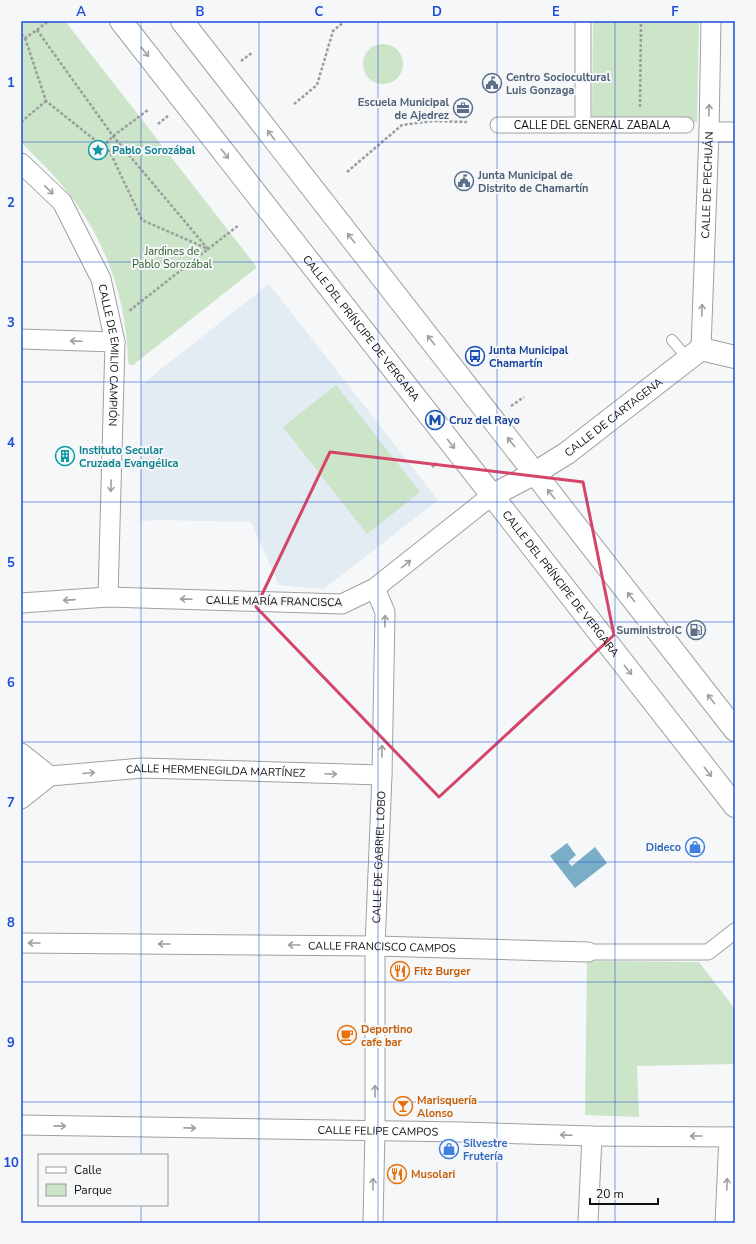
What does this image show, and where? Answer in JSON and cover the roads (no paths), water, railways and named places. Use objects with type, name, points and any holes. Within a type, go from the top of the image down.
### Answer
[{"type":"main road","name":"CALLE DEL PRÍNCIPE DE VERGARA","points":[[121,21],[491,496],[735,806]]},
{"type":"main road","points":[[182,21],[735,730]]},
{"type":"main road","name":"CALLE DE CARTAGENA","points":[[491,496],[535,473],[567,453],[694,354]]},
{"type":"main road","points":[[694,354],[733,359]]},
{"type":"street","points":[[583,21],[583,124]]},
{"type":"street","name":"CALLE DE PECHUÁN","points":[[694,354],[709,132],[711,21]]},
{"type":"street","name":"CALLE DEL GENERAL ZABALA","points":[[498,125],[686,125]]},
{"type":"street","points":[[709,132],[735,132]]},
{"type":"street","name":"CALLE DE EMILIO CAMPIÓN","points":[[21,163],[62,202],[101,279],[115,342],[108,597]]},
{"type":"street","points":[[21,339],[115,342]]},
{"type":"street","name":"CALLE MARÍA FRANCISCA","points":[[21,603],[108,597],[342,604],[375,588],[491,496]]},
{"type":"street","name":"CALLE DE GABRIEL LOBO","points":[[372,1223],[375,946],[382,775],[385,612],[375,588]]},
{"type":"street","points":[[21,752],[50,776],[21,799]]},
{"type":"street","name":"CALLE HERMENEGILDA MARTÍNEZ","points":[[21,776],[50,776],[142,768],[382,775]]},
{"type":"street","name":"CALLE FRANCISCO CAMPOS","points":[[21,943],[375,946],[588,952],[708,952],[735,931]]},
{"type":"street","name":"CALLE FELIPE CAMPOS","points":[[21,1125],[374,1130],[592,1136],[732,1137]]},
{"type":"street","points":[[588,1223],[592,1136]]},
{"type":"street","points":[[725,1223],[732,1137]]},
{"type":"lane","points":[[672,340],[694,354]]},
{"type":"water","points":[[567,843],[576,855],[568,862],[572,866],[595,847],[607,863],[575,888],[550,856]]},
{"type":"place","name":"Centro Sociocultural Luis Gonzaga","points":[[492,83]]},
{"type":"place","name":"Escuela Municipal de Ajedrez","points":[[463,108]]},
{"type":"place","name":"Pablo Sorozábal","points":[[98,150]]},
{"type":"place","name":"Junta Municipal de Distrito de Chamartín","points":[[464,181]]},
{"type":"place","name":"Junta Municipal Chamartín","points":[[475,356]]},
{"type":"place","name":"Cruz del Rayo","points":[[435,420]]},
{"type":"place","name":"Instituto Secular Cruzada Evangélica","points":[[65,456]]},
{"type":"place","name":"SuministroIC","points":[[696,630]]},
{"type":"place","name":"Dideco","points":[[695,847]]},
{"type":"place","name":"Fitz Burger","points":[[400,971]]},
{"type":"place","name":"Deportino cafe bar","points":[[347,1035]]},
{"type":"place","name":"Marisquería Alonso","points":[[403,1106]]},
{"type":"place","name":"Silvestre Frutería","points":[[449,1149]]},
{"type":"place","name":"Musolari","points":[[397,1174]]},
{"type":"park label","name":"Jardines de Pablo Sorozábal","points":[[172,257]]}]
